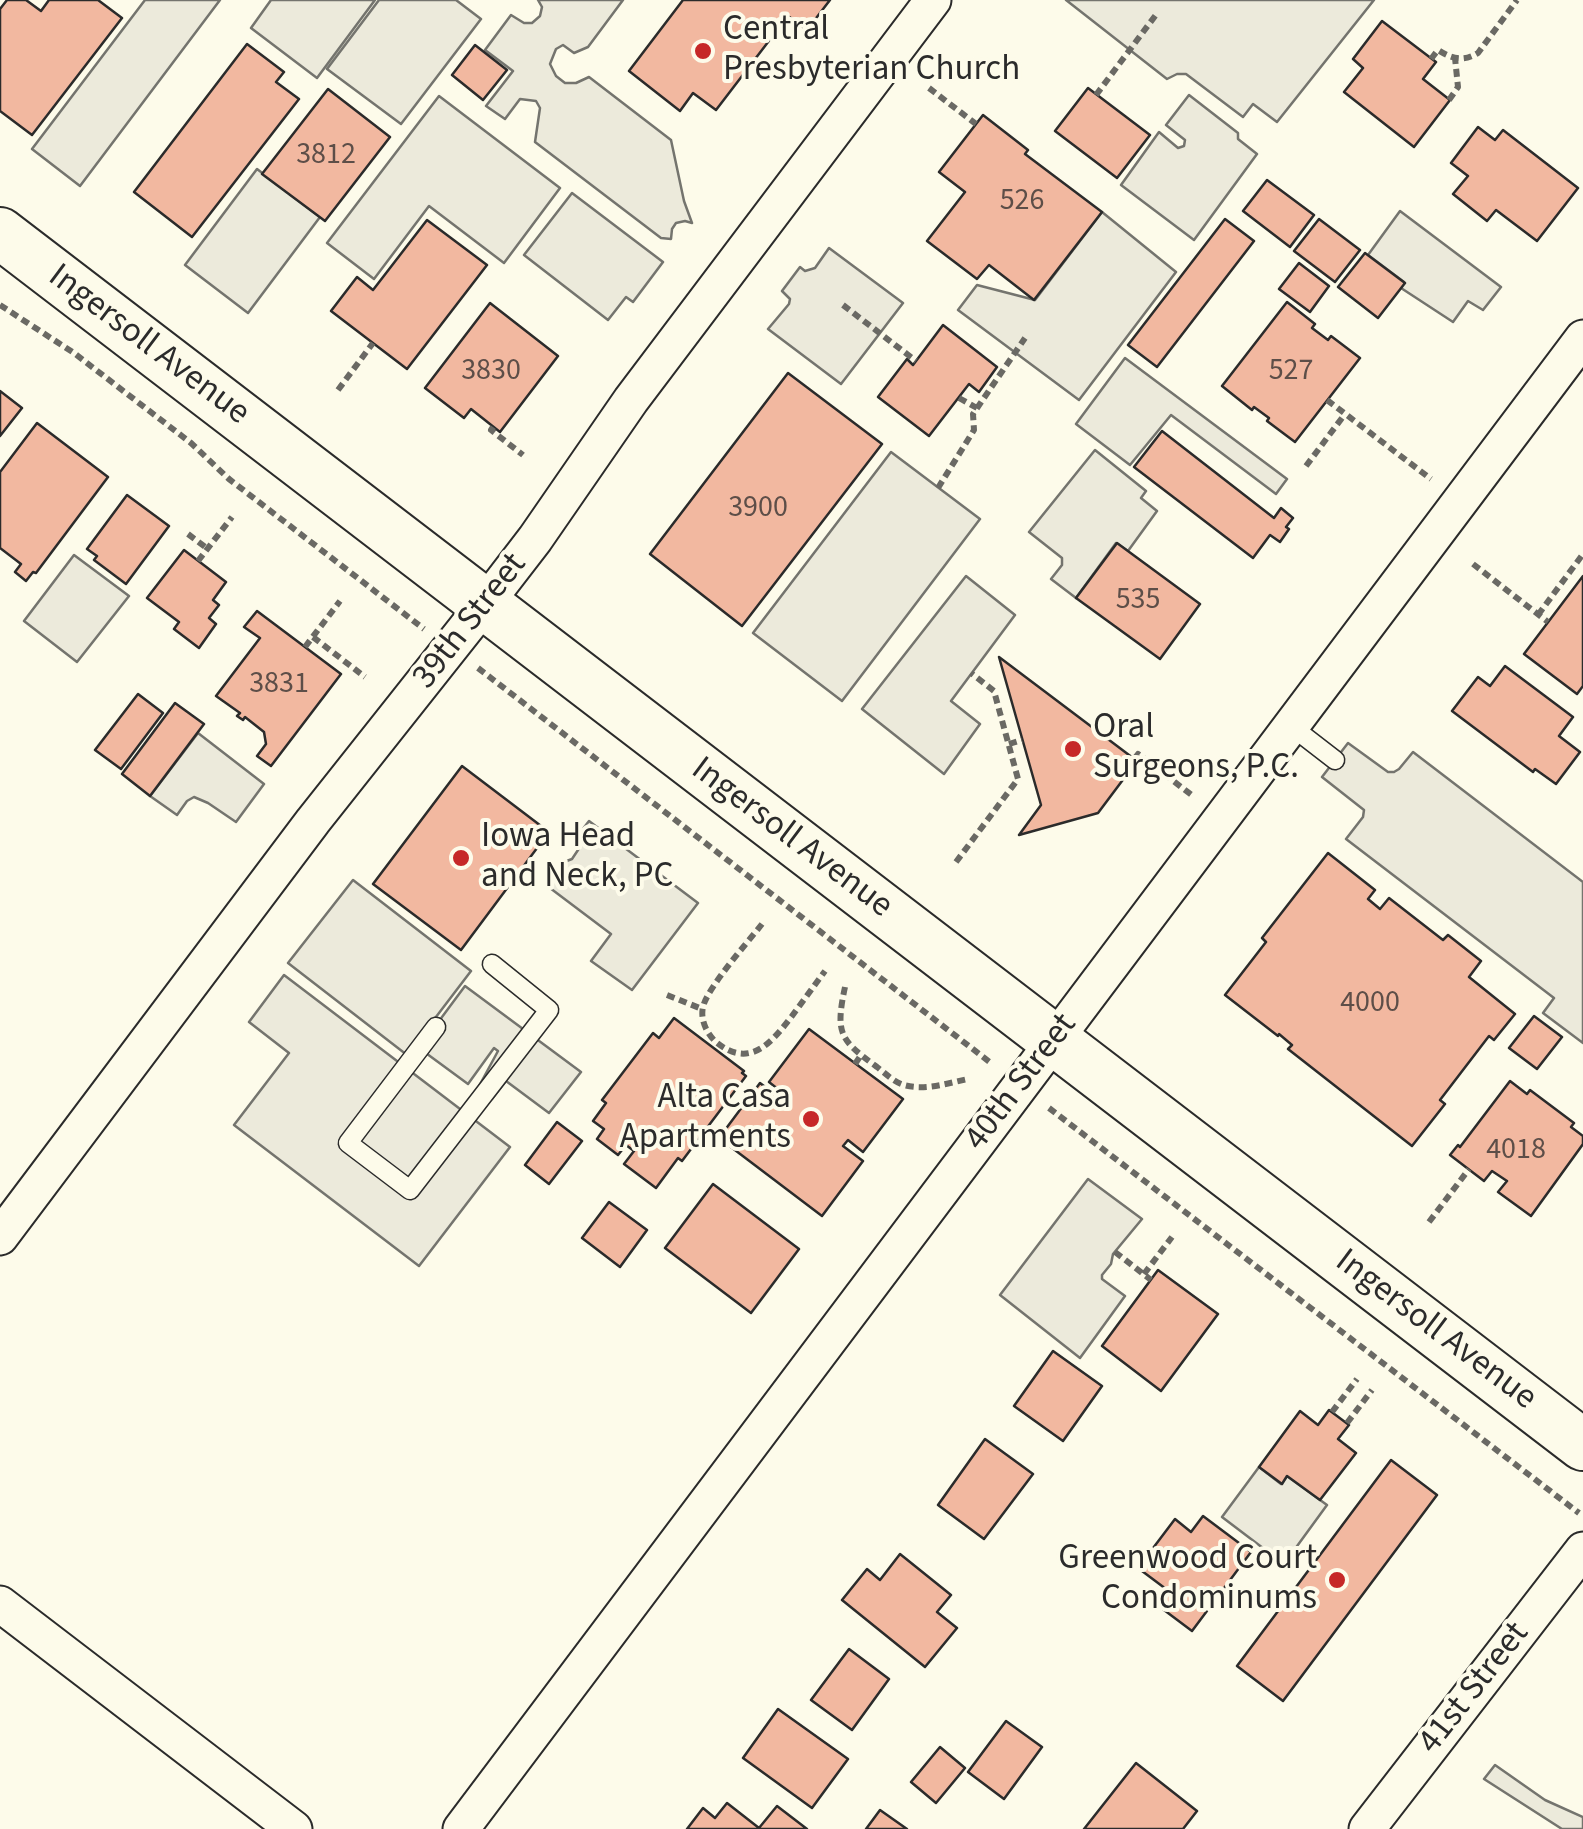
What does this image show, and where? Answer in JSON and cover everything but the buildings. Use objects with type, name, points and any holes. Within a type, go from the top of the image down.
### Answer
[{"type":"main road","name":"Ingersoll Avenue","points":[[0,232],[1583,1444]]},
{"type":"street","name":"39th Street","points":[[0,1237],[302,836],[485,604],[631,400],[933,0]]},
{"type":"street","name":"40th Street","points":[[462,1829],[1583,338]]},
{"type":"street","name":"41st Street","points":[[1367,1829],[1583,1550]]},
{"type":"street","points":[[0,1604],[294,1829]]},
{"type":"lane","points":[[1291,726],[1335,760]]},
{"type":"lane","points":[[436,1027],[348,1143],[410,1190],[549,1010],[492,964]]},
{"type":"path","points":[[1431,59],[1438,50],[1455,58],[1478,53],[1517,0]]},
{"type":"path","points":[[1096,95],[1158,12]]},
{"type":"path","points":[[1449,100],[1458,88],[1455,58]]},
{"type":"path","points":[[929,88],[976,124]]},
{"type":"path","points":[[0,305],[89,364],[191,443],[229,480],[431,635]]},
{"type":"path","points":[[843,305],[916,361]]},
{"type":"path","points":[[938,488],[974,430],[973,414],[1025,338]]},
{"type":"path","points":[[338,390],[373,344]]},
{"type":"path","points":[[959,398],[977,408]]},
{"type":"path","points":[[1328,400],[1432,479]]},
{"type":"path","points":[[1306,466],[1345,414]]},
{"type":"path","points":[[493,427],[491,430],[523,454]]},
{"type":"path","points":[[198,561],[232,518]]},
{"type":"path","points":[[188,534],[208,549]]},
{"type":"path","points":[[1538,614],[1583,554]]},
{"type":"path","points":[[1473,564],[1548,622]]},
{"type":"path","points":[[305,647],[340,601]]},
{"type":"path","points":[[313,637],[365,677]]},
{"type":"path","points":[[476,666],[996,1068]]},
{"type":"path","points":[[956,862],[1018,780],[994,691],[971,673]]},
{"type":"path","points":[[1009,744],[1022,740]]},
{"type":"path","points":[[1134,759],[1138,754],[1194,796]]},
{"type":"path","points":[[762,924],[714,986],[702,1009],[704,1026],[718,1044],[736,1053],[762,1049],[825,972]]},
{"type":"path","points":[[845,987],[841,1028],[850,1047],[903,1085],[926,1087],[968,1078]]},
{"type":"path","points":[[666,994],[702,1009]]},
{"type":"path","points":[[855,1064],[861,1055]]},
{"type":"path","points":[[1049,1108],[1578,1513]]},
{"type":"path","points":[[1429,1222],[1469,1170]]},
{"type":"path","points":[[1115,1252],[1147,1277],[1172,1237]]},
{"type":"path","points":[[1332,1412],[1357,1378]]},
{"type":"path","points":[[1347,1423],[1372,1390]]},
{"type":"shaded area","points":[[145,0],[220,0],[80,186],[32,149]]},
{"type":"shaded area","points":[[271,0],[375,0],[317,78],[251,28]]},
{"type":"shaded area","points":[[379,0],[456,0],[481,19],[401,124],[327,69]]},
{"type":"shaded area","points":[[538,0],[623,0],[588,47],[574,53],[563,45],[556,49],[550,64],[565,83],[589,77],[671,140],[692,223],[676,223],[671,239],[661,238],[535,142],[540,108],[536,101],[520,99],[505,119],[486,106],[513,71],[485,50],[511,15],[524,23],[532,23],[540,16],[542,7]]},
{"type":"shaded area","points":[[1066,0],[1374,0],[1277,122],[1253,104],[1243,117],[1186,74],[1167,79]]},
{"type":"shaded area","points":[[1189,95],[1238,133],[1238,139],[1257,154],[1194,240],[1121,185],[1159,132],[1178,148],[1184,146],[1185,140],[1166,125]]},
{"type":"shaded area","points":[[439,96],[560,188],[504,263],[429,206],[374,279],[327,243]]},
{"type":"shaded area","points":[[257,169],[320,217],[248,313],[185,265]]},
{"type":"shaded area","points":[[572,193],[663,262],[633,302],[626,297],[608,320],[524,255]]},
{"type":"shaded area","points":[[1400,211],[1501,287],[1483,310],[1468,301],[1453,322],[1401,288],[1404,282],[1368,255]]},
{"type":"shaded area","points":[[1102,212],[1176,272],[1079,400],[958,310],[977,285],[1035,300]]},
{"type":"shaded area","points":[[829,248],[903,303],[841,384],[768,329],[789,304],[790,299],[782,291],[800,267],[805,271],[815,268]]},
{"type":"shaded area","points":[[1125,358],[1287,479],[1276,494],[1171,415],[1130,465],[1076,424]]},
{"type":"shaded area","points":[[1095,450],[1146,491],[1141,498],[1157,511],[1128,551],[1116,543],[1076,598],[1051,579],[1062,565],[1062,558],[1029,532]]},
{"type":"shaded area","points":[[891,452],[980,519],[842,701],[753,633]]},
{"type":"shaded area","points":[[74,555],[129,596],[77,662],[24,621]]},
{"type":"shaded area","points":[[966,576],[1015,615],[951,701],[980,724],[944,774],[862,709]]},
{"type":"shaded area","points":[[198,733],[264,784],[236,822],[194,797],[177,815],[150,796]]},
{"type":"shaded area","points":[[1348,743],[1388,772],[1399,769],[1413,752],[1583,882],[1583,1043],[1543,1013],[1554,998],[1346,839],[1364,810],[1322,777]]},
{"type":"shaded area","points":[[589,821],[698,903],[632,990],[591,961],[611,934],[546,885],[564,862],[572,859],[584,841],[582,830]]},
{"type":"shaded area","points":[[353,880],[471,971],[407,1055],[288,963]]},
{"type":"shaded area","points":[[284,975],[510,1147],[419,1266],[234,1125],[289,1053],[249,1022]]},
{"type":"shaded area","points":[[465,986],[581,1072],[549,1113],[506,1081],[492,1099],[478,1088],[498,1051],[494,1048],[468,1084],[419,1048]]},
{"type":"shaded area","points":[[1088,1179],[1142,1219],[1113,1254],[1102,1275],[1125,1296],[1080,1358],[1000,1295]]},
{"type":"shaded area","points":[[1259,1467],[1281,1484],[1287,1476],[1327,1505],[1284,1564],[1222,1517]]},
{"type":"shaded area","points":[[1495,1765],[1545,1800],[1583,1817],[1583,1829],[1562,1829],[1484,1779]]},
{"type":"place","name":"Central Presbyterian Church","points":[[703,51]]},
{"type":"place","name":"Oral Surgeons, P.C.","points":[[1073,749]]},
{"type":"place","name":"Iowa Head and Neck, PC","points":[[461,858]]},
{"type":"place","name":"Alta Casa Apartments","points":[[811,1119]]},
{"type":"place","name":"Greenwood Court Condominums","points":[[1337,1580]]}]
